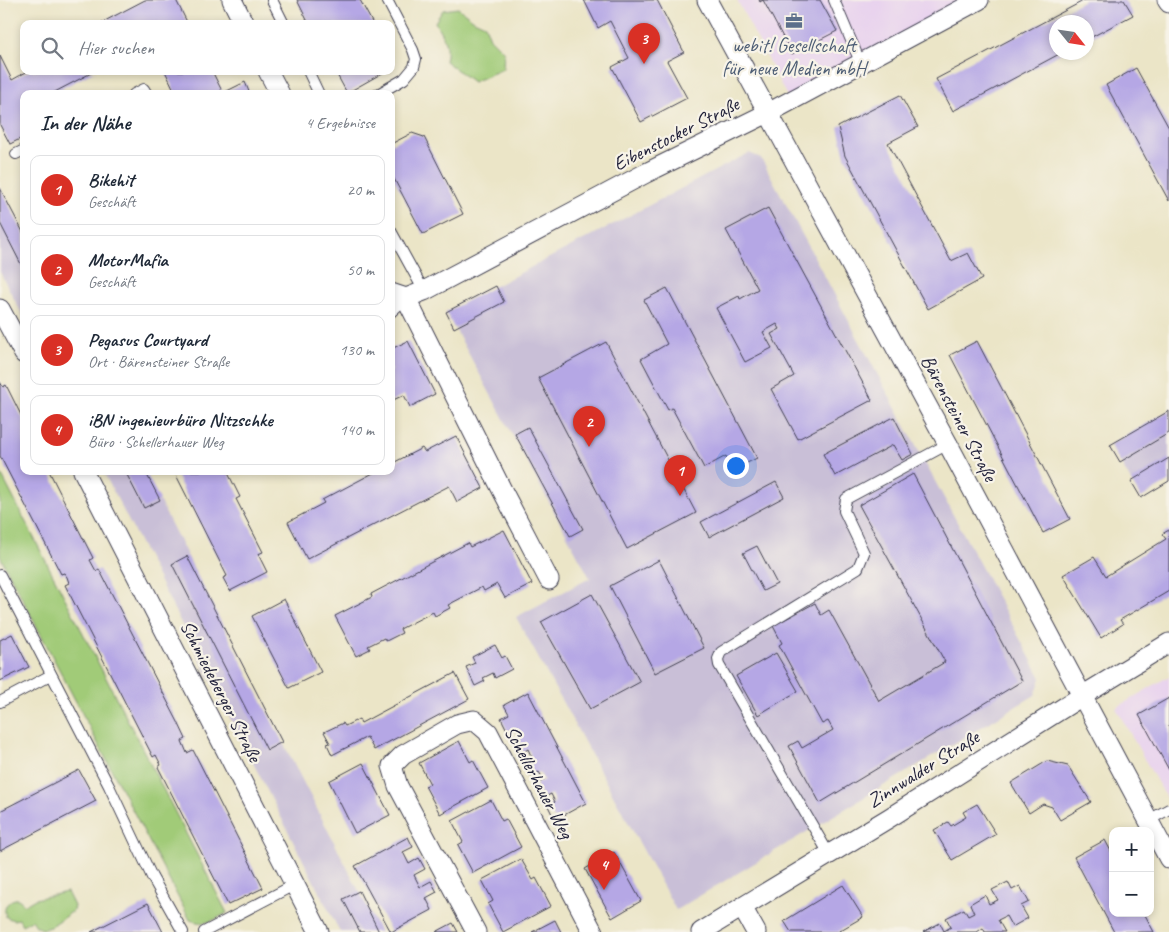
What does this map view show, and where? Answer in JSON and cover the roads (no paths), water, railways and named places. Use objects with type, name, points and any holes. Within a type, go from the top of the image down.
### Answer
[{"type":"street","points":[[232,0],[242,20]]},
{"type":"street","name":"Bärensteiner Straße","points":[[707,0],[948,444],[1169,859]]},
{"type":"street","name":"Eibenstocker Straße","points":[[398,295],[424,291],[646,173],[768,113],[979,0]]},
{"type":"street","points":[[1167,0],[1169,4]]},
{"type":"street","points":[[270,75],[278,90]]},
{"type":"street","points":[[398,295],[549,580]]},
{"type":"street","points":[[0,309],[20,346]]},
{"type":"street","name":"Schmiedeberger Straße","points":[[85,475],[318,932]]},
{"type":"street","name":"Zinnwalder Straße","points":[[701,932],[1169,643]]},
{"type":"street","name":"Schellerhauer Weg","points":[[476,932],[398,786],[392,766],[403,755],[449,728],[474,720],[488,732],[594,932]]},
{"type":"street","points":[[742,907],[756,932]]},
{"type":"lane","points":[[272,0],[282,20]]},
{"type":"lane","points":[[385,90],[404,79],[414,67],[416,59],[387,0]]},
{"type":"lane","points":[[834,0],[861,64]]},
{"type":"lane","points":[[310,75],[317,90]]},
{"type":"lane","points":[[395,237],[424,291]]},
{"type":"lane","points":[[829,854],[719,665],[718,659],[721,652],[858,568],[864,554],[844,511],[846,499],[948,444]]},
{"type":"lane","points":[[0,575],[109,786],[152,876],[183,932]]},
{"type":"lane","points":[[0,702],[51,675]]},
{"type":"lane","points":[[1149,820],[1169,809]]},
{"type":"lane","points":[[204,932],[294,885]]},
{"type":"place","name":"webit! Gesellschaft für neue Medien mbH","points":[[794,21]]},
{"type":"place","name":"Pegasus Courtyard","points":[[644,64]]},
{"type":"place","name":"MotorMafia","points":[[589,447]]},
{"type":"place","name":"Bikehit","points":[[680,496]]},
{"type":"place","name":"iBN ingenieurbüro Nitzschke","points":[[604,890]]}]
